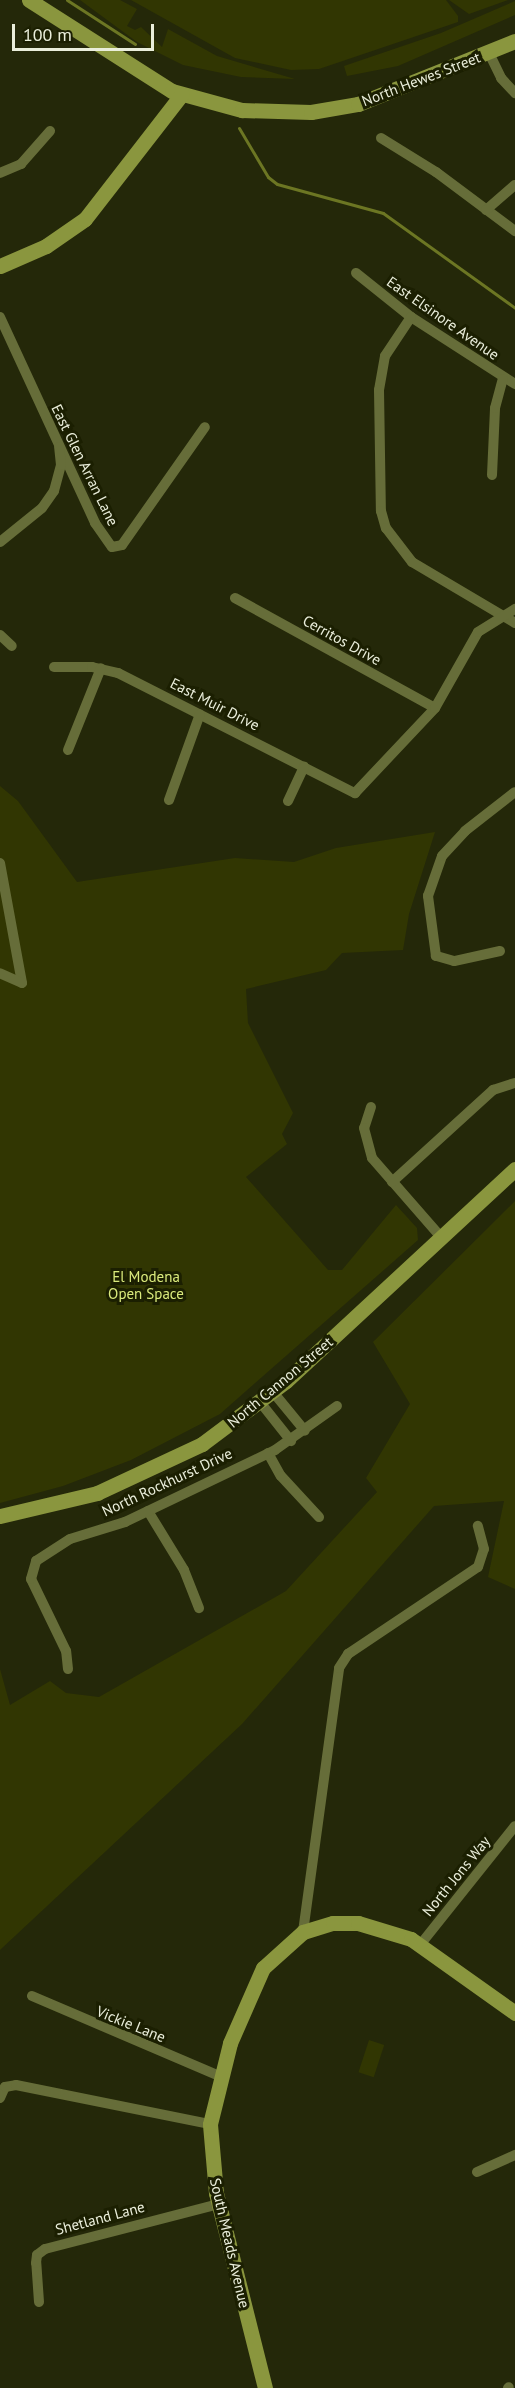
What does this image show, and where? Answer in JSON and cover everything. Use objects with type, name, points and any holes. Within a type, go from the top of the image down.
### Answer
[{"type":"main road","name":"North Hewes Street","points":[[29,0],[182,94],[242,110],[311,112],[379,97],[515,41]]},
{"type":"main road","points":[[0,266],[46,246],[85,219],[182,94]]},
{"type":"main road","name":"North Cannon Street","points":[[0,1516],[74,1501],[136,1478],[202,1444],[273,1392],[515,1169]]},
{"type":"main road","name":"South Meads Avenue","points":[[265,2388],[219,2204],[210,2124],[220,2076],[254,1983],[272,1957],[303,1932],[333,1923],[358,1923],[388,1929],[420,1945],[515,2013]]},
{"type":"street","points":[[489,53],[501,78],[515,93]]},
{"type":"street","points":[[0,173],[21,164],[50,131]]},
{"type":"street","points":[[381,138],[436,171],[515,231]]},
{"type":"street","points":[[486,210],[515,185]]},
{"type":"street","name":"East Elsinore Avenue","points":[[356,273],[411,317],[503,379],[515,384]]},
{"type":"street","name":"East Glen Arran Lane","points":[[0,317],[95,523],[109,545],[117,548],[205,427]]},
{"type":"street","points":[[411,317],[385,356],[379,390],[381,511],[393,541],[412,562],[515,623]]},
{"type":"street","points":[[492,475],[495,408],[503,379]]},
{"type":"street","points":[[0,542],[42,508],[54,491],[61,465],[59,447]]},
{"type":"street","name":"Cerritos Drive","points":[[235,598],[435,708]]},
{"type":"street","points":[[435,708],[471,642],[486,624],[515,609]]},
{"type":"street","points":[[0,635],[12,646]]},
{"type":"street","name":"East Muir Drive","points":[[54,667],[101,668],[200,714],[355,793],[396,754],[435,708]]},
{"type":"street","points":[[69,750],[101,668]]},
{"type":"street","points":[[169,800],[200,714]]},
{"type":"street","points":[[288,801],[304,766]]},
{"type":"street","points":[[500,951],[454,962],[436,957],[428,896],[442,856],[465,831],[515,792]]},
{"type":"street","points":[[0,863],[22,983],[0,973]]},
{"type":"street","points":[[392,1182],[493,1090],[515,1083]]},
{"type":"street","points":[[371,1107],[364,1120],[365,1137],[372,1158],[441,1237]]},
{"type":"street","points":[[273,1392],[305,1431]]},
{"type":"street","points":[[260,1402],[291,1441]]},
{"type":"street","name":"North Rockhurst Drive","points":[[68,1669],[66,1651],[30,1572],[36,1562],[61,1544],[148,1512],[268,1453],[291,1441],[337,1406]]},
{"type":"street","points":[[268,1453],[281,1476],[319,1517]]},
{"type":"street","points":[[148,1512],[184,1570],[199,1608]]},
{"type":"street","points":[[303,1932],[334,1687],[343,1659],[478,1567],[484,1549],[478,1526]]},
{"type":"street","name":"North Jons Way","points":[[420,1945],[515,1826]]},
{"type":"street","name":"Vickie Lane","points":[[32,1996],[220,2076]]},
{"type":"street","points":[[0,2098],[5,2087],[16,2085],[210,2124]]},
{"type":"street","points":[[477,2172],[515,2155]]},
{"type":"street","name":"Shetland Lane","points":[[39,2302],[37,2254],[45,2249],[219,2204]]},
{"type":"green space","points":[[80,0],[120,0],[137,9],[127,26],[135,30],[141,27],[162,47],[168,29],[217,56],[295,79],[241,77],[183,65],[137,42]]},
{"type":"green space","points":[[131,0],[446,0],[458,16],[458,22],[319,69],[291,70],[235,58]]},
{"type":"green space","points":[[449,0],[508,0],[469,14]]},
{"type":"green space","points":[[515,1],[515,15],[398,66],[347,76],[344,66],[441,33]]},
{"type":"green space","name":"El Modena Open Space","points":[[0,786],[18,801],[77,882],[235,858],[294,862],[336,848],[435,832],[409,914],[403,950],[342,953],[326,970],[246,989],[248,1023],[293,1113],[282,1134],[287,1144],[246,1177],[328,1270],[342,1270],[396,1205],[417,1228],[418,1240],[220,1414],[131,1460],[63,1486],[0,1503]]},
{"type":"green space","points":[[515,1201],[515,1589],[488,1577],[504,1501],[434,1506],[242,1724],[0,1950],[0,1669],[10,1705],[50,1681],[66,1693],[99,1697],[286,1591],[377,1492],[366,1478],[410,1404],[373,1342]]},
{"type":"green space","points":[[369,2040],[384,2045],[374,2077],[358,2072]]},
{"type":"waterway","points":[[67,0],[135,44]]},
{"type":"waterway","points":[[239,128],[268,177],[277,184],[383,213],[515,308]]}]
